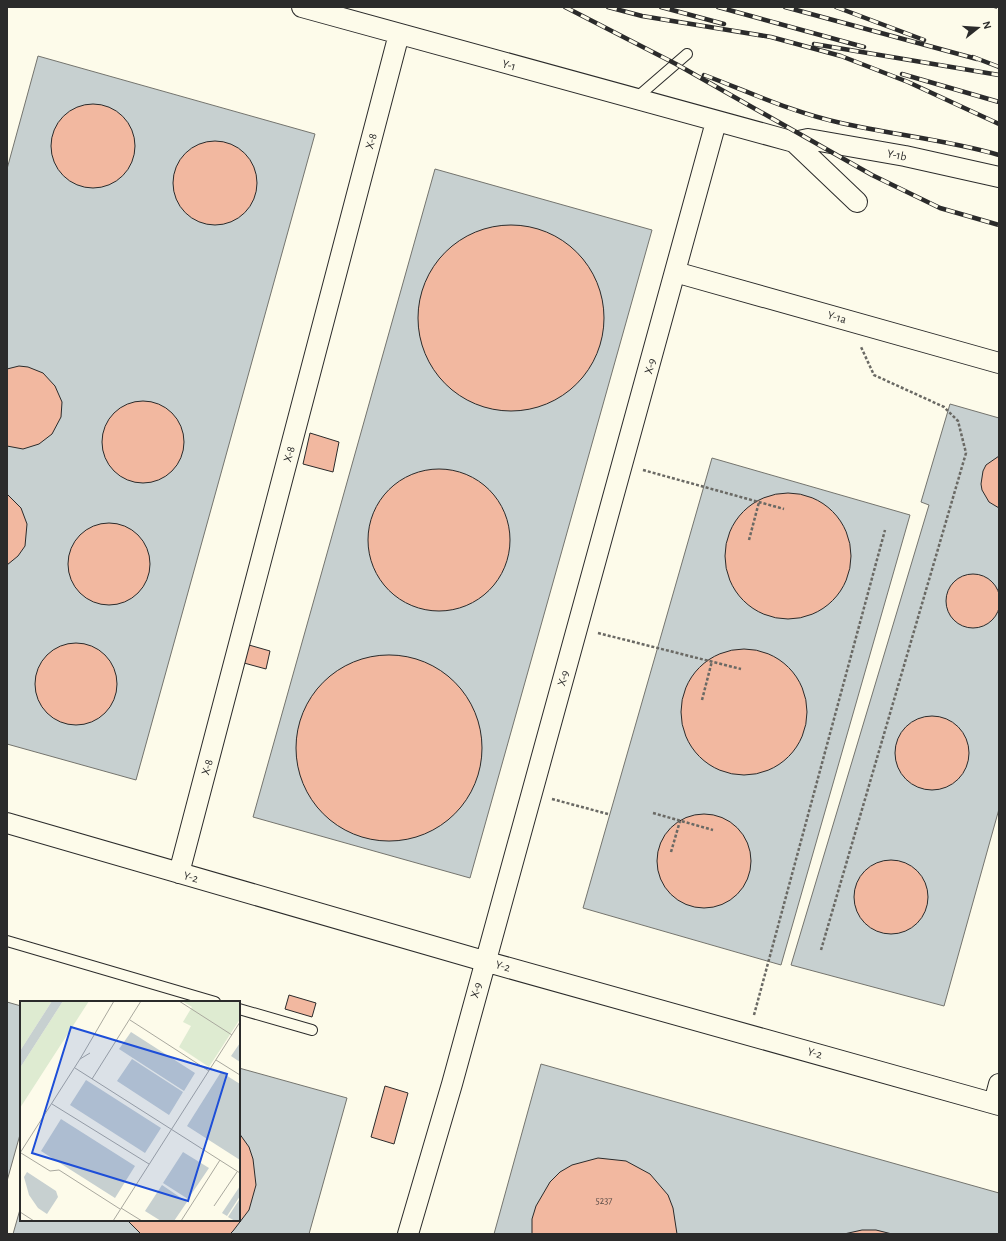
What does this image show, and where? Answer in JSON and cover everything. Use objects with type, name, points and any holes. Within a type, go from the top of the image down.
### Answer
[{"type":"street","name":"Y-1","points":[[302,7],[716,122]]},
{"type":"street","name":"X-8","points":[[179,874],[399,34]]},
{"type":"street","name":"Y-1b","points":[[716,122],[794,142],[808,139],[838,144],[905,156],[999,177]]},
{"type":"street","name":"X-9","points":[[408,1234],[452,1084],[530,793],[623,464],[716,122]]},
{"type":"street","name":"Y-1b","points":[[794,142],[857,202]]},
{"type":"street","name":"Y-1a","points":[[675,272],[999,363]]},
{"type":"street","name":"Y-2","points":[[7,823],[484,961],[996,1104]]},
{"type":"street","points":[[996,1104],[999,1084]]},
{"type":"lane","points":[[635,99],[687,54]]},
{"type":"lane","points":[[7,941],[212,1001]]},
{"type":"lane","points":[[240,1009],[312,1030]]},
{"type":"path","points":[[821,950],[966,453],[958,421],[944,408],[874,375],[859,342],[858,323]]},
{"type":"path","points":[[623,464],[784,509]]},
{"type":"path","points":[[749,540],[759,502]]},
{"type":"path","points":[[747,1034],[759,1000],[774,935],[885,530]]},
{"type":"path","points":[[577,627],[741,669]]},
{"type":"path","points":[[702,700],[712,661]]},
{"type":"path","points":[[530,793],[608,814]]},
{"type":"path","points":[[653,813],[713,830]]},
{"type":"path","points":[[671,852],[680,821]]},
{"type":"shaded area","points":[[38,56],[315,134],[136,780],[7,744],[7,169]]},
{"type":"shaded area","points":[[435,169],[652,230],[470,878],[253,817]]},
{"type":"shaded area","points":[[950,404],[999,418],[999,809],[944,1006],[791,965],[929,505],[921,502]]},
{"type":"shaded area","points":[[712,458],[910,515],[781,965],[583,908]]},
{"type":"shaded area","points":[[7,1002],[20,1006],[20,1135],[7,1181]]},
{"type":"shaded area","points":[[541,1064],[999,1193],[999,1234],[494,1234]]},
{"type":"shaded area","points":[[240,1068],[347,1098],[309,1234],[13,1234],[20,1210],[20,1221],[240,1221]]},
{"type":"building","points":[[93,104],[101,105],[116,111],[128,123],[134,138],[134,154],[128,169],[116,181],[101,187],[93,188],[85,187],[70,181],[58,169],[52,154],[51,146],[52,138],[58,123],[70,111],[85,105]]},
{"type":"building","points":[[215,141],[223,142],[238,148],[250,160],[256,175],[256,191],[250,206],[238,218],[223,224],[215,225],[207,224],[192,218],[180,206],[174,191],[173,183],[174,175],[180,160],[192,148],[207,142]]},
{"type":"building","points":[[511,225],[538,229],[555,236],[570,246],[583,259],[593,274],[600,291],[604,318],[600,345],[593,362],[583,377],[570,390],[555,400],[538,407],[511,411],[484,407],[467,400],[452,390],[439,377],[429,362],[422,345],[418,318],[422,291],[429,274],[439,259],[452,246],[467,236],[484,229]]},
{"type":"building","points":[[19,366],[28,367],[43,373],[55,386],[62,402],[61,417],[52,434],[39,444],[23,449],[7,446],[7,369]]},
{"type":"building","points":[[143,401],[159,404],[172,413],[181,426],[184,442],[181,458],[172,471],[159,480],[143,483],[127,480],[114,471],[105,458],[102,442],[105,426],[114,413],[127,404]]},
{"type":"building","points":[[310,433],[339,442],[333,472],[303,464]]},
{"type":"building","points":[[999,456],[999,508],[989,502],[982,490],[981,484],[983,471],[986,465]]},
{"type":"building","points":[[439,469],[459,472],[466,475],[484,485],[494,495],[507,520],[510,540],[507,560],[504,567],[494,585],[484,595],[459,608],[439,611],[419,608],[412,605],[394,595],[384,585],[371,560],[368,540],[371,520],[374,513],[384,495],[394,485],[419,472]]},
{"type":"building","points":[[794,493],[806,495],[818,500],[833,511],[844,526],[849,538],[851,556],[849,574],[844,586],[833,601],[818,612],[806,617],[782,619],[770,617],[758,612],[743,601],[732,586],[727,574],[725,550],[727,538],[732,526],[743,511],[758,500],[770,495]]},
{"type":"building","points":[[7,494],[21,508],[27,524],[25,546],[18,556],[7,565]]},
{"type":"building","points":[[109,523],[125,526],[138,535],[147,548],[150,564],[147,580],[138,593],[125,602],[109,605],[93,602],[80,593],[71,580],[68,564],[71,548],[80,535],[93,526]]},
{"type":"building","points":[[968,574],[978,574],[988,578],[996,586],[1000,596],[1000,606],[996,616],[988,624],[978,628],[968,628],[958,624],[950,616],[946,606],[946,596],[950,586],[958,578]]},
{"type":"building","points":[[76,643],[92,646],[105,655],[114,668],[117,684],[114,700],[105,713],[92,722],[76,725],[60,722],[47,713],[38,700],[35,684],[38,668],[47,655],[60,646]]},
{"type":"building","points":[[249,645],[270,651],[266,669],[244,663]]},
{"type":"building","points":[[750,649],[762,651],[774,656],[789,667],[800,682],[805,694],[807,712],[805,730],[800,742],[789,757],[774,768],[762,773],[738,775],[726,773],[714,768],[699,757],[688,742],[683,730],[681,706],[683,694],[688,682],[699,667],[714,656],[726,651]]},
{"type":"building","points":[[389,655],[416,659],[433,666],[448,676],[461,689],[471,704],[478,721],[482,748],[478,775],[471,792],[461,807],[448,820],[433,830],[416,837],[389,841],[362,837],[345,830],[330,820],[317,807],[307,792],[300,775],[296,748],[300,721],[307,704],[317,689],[330,676],[345,666],[362,659]]},
{"type":"building","points":[[932,716],[946,719],[958,727],[966,739],[969,753],[966,767],[958,779],[946,787],[932,790],[918,787],[906,779],[898,767],[895,753],[898,739],[906,727],[918,719]]},
{"type":"building","points":[[704,814],[722,818],[737,828],[747,843],[751,861],[747,879],[737,894],[722,904],[704,908],[686,904],[671,894],[661,879],[657,861],[661,843],[671,828],[686,818]]},
{"type":"building","points":[[891,860],[905,863],[917,871],[925,883],[928,897],[925,911],[917,923],[905,931],[891,934],[877,931],[865,923],[857,911],[854,897],[857,883],[865,871],[877,863]]},
{"type":"building","points":[[289,995],[316,1003],[312,1017],[285,1009]]},
{"type":"building","points":[[385,1086],[408,1093],[394,1144],[371,1137]]},
{"type":"building","points":[[240,1134],[249,1147],[253,1159],[256,1185],[249,1210],[230,1234],[141,1234],[129,1222],[240,1221]]},
{"type":"building","points":[[598,1158],[626,1161],[650,1174],[668,1195],[673,1208],[677,1234],[532,1234],[532,1219],[536,1206],[550,1182],[560,1172],[572,1165]]},
{"type":"building","points":[[862,1230],[876,1230],[892,1234],[844,1234]]},
{"type":"railway","points":[[565,7],[676,64],[872,175],[940,208],[999,225]]},
{"type":"railway","points":[[608,7],[642,16],[771,37],[841,56],[908,82],[999,124]]},
{"type":"railway","points":[[661,7],[724,24]]},
{"type":"railway","points":[[718,7],[864,47]]},
{"type":"railway","points":[[785,7],[977,59]]},
{"type":"railway","points":[[836,7],[924,40]]},
{"type":"railway","points":[[814,44],[999,75]]},
{"type":"railway","points":[[973,57],[999,67]]},
{"type":"railway","points":[[902,74],[999,102]]},
{"type":"railway","points":[[704,75],[772,102],[823,119],[960,145],[999,155]]},
{"type":"fence","points":[[992,7],[999,9]]}]
